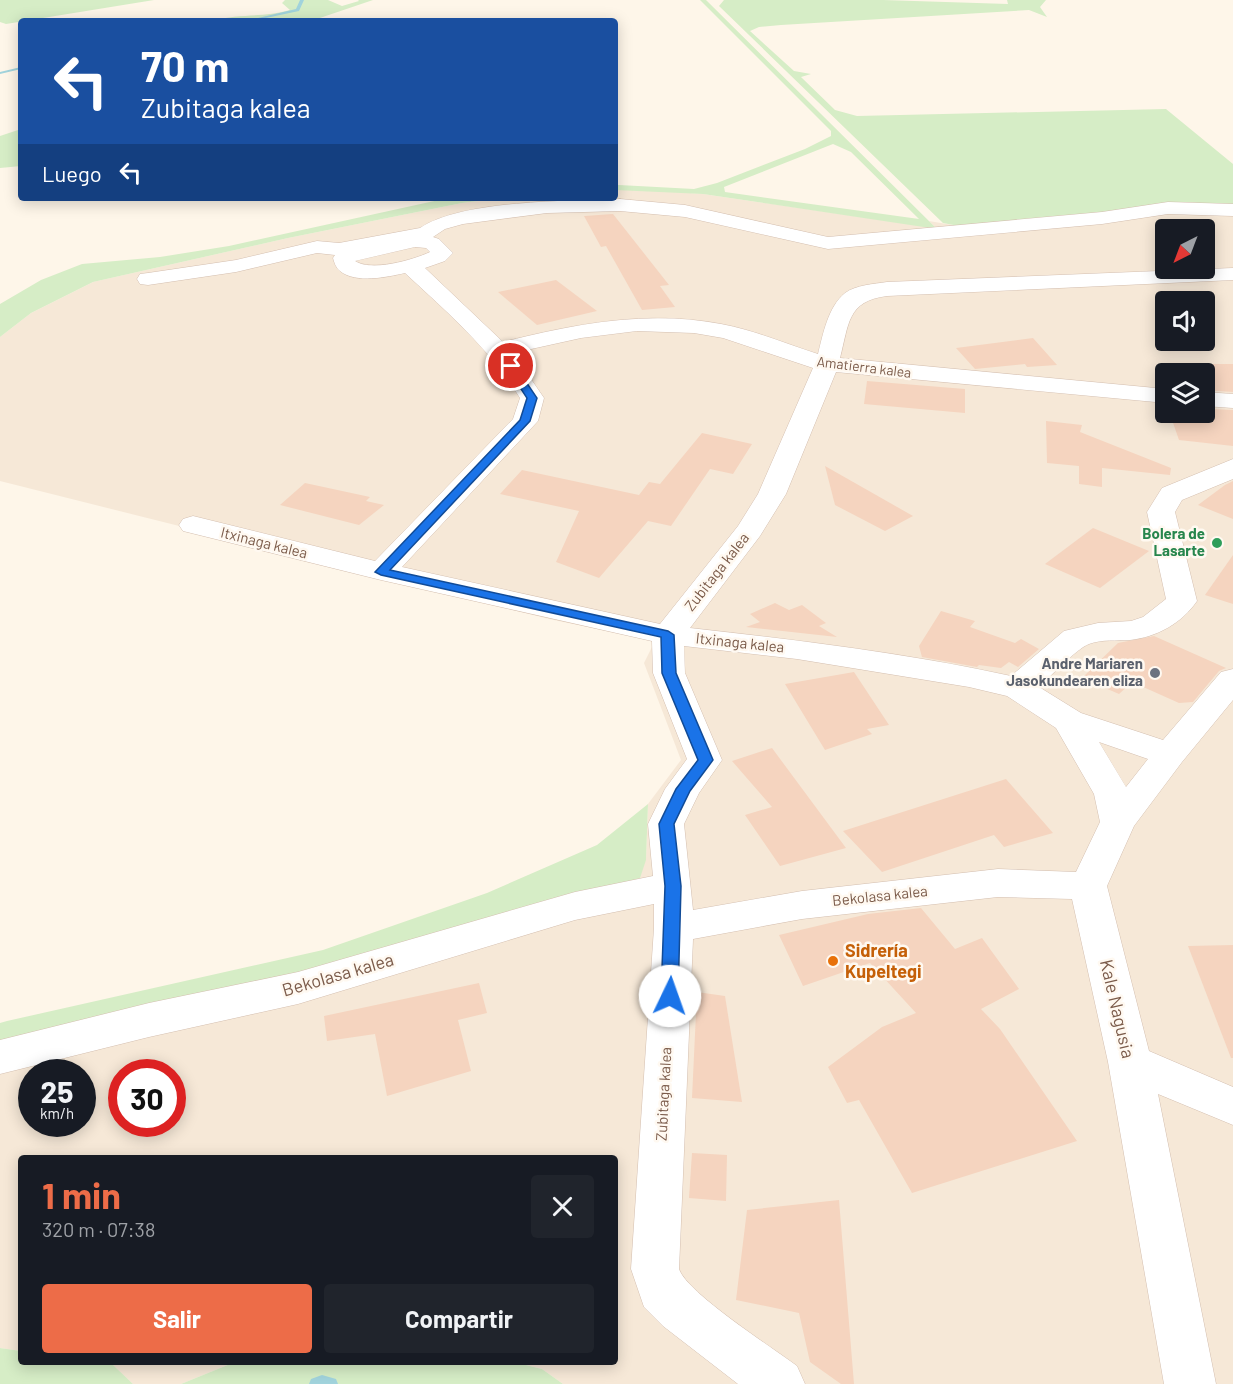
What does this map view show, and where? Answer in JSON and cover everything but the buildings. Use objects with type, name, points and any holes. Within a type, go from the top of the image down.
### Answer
[{"type":"street","points":[[148,279],[236,267],[317,247],[339,249],[426,233],[438,225],[461,218],[547,207],[621,205],[686,212],[828,243],[1102,218],[1168,208],[1233,210]]},
{"type":"street","points":[[381,572],[525,421],[532,398],[524,383],[497,350],[409,266]]},
{"type":"street","name":"Zubitaga kalea","points":[[779,1384],[681,1309],[662,1291],[655,1269],[674,928],[673,886],[666,824],[683,789],[705,760],[669,673],[668,635],[750,530],[772,494],[827,364],[839,319],[853,298],[866,292],[887,289],[1233,274]]},
{"type":"street","name":"Amatierra kalea","points":[[497,350],[596,327],[643,323],[690,324],[761,341],[797,357],[827,364],[1155,395]]},
{"type":"street","points":[[1215,400],[1233,401]]},
{"type":"street","points":[[1018,688],[1075,638],[1098,632],[1133,630],[1154,624],[1182,601],[1161,512],[1172,494],[1233,468]]},
{"type":"street","name":"Itxinaga kalea","points":[[193,525],[381,572],[668,635],[797,649],[969,677],[1018,688],[1070,721],[1170,754]]},
{"type":"street","points":[[1088,886],[1118,822],[1170,754],[1233,679]]},
{"type":"street","name":"Itxinaga kalea","points":[[1070,721],[1112,794],[1118,822]]},
{"type":"street","name":"Bekolasa kalea","points":[[674,928],[802,905],[998,883],[1088,886]]},
{"type":"street","name":"Bekolasa kalea","points":[[0,1057],[149,1020],[298,988],[575,906],[673,886]]},
{"type":"street","name":"Kale Nagusia","points":[[1088,886],[1130,1062],[1190,1384]]},
{"type":"street","points":[[1130,1062],[1233,1107]]},
{"type":"shaded area","points":[[633,189],[703,194],[936,228],[929,221],[964,227],[1140,210],[1180,202],[1233,205],[1233,1384],[563,1384],[542,1369],[526,1365],[618,1365],[618,1155],[18,1155],[18,1351],[0,1348],[0,1048],[646,860],[648,804],[681,760],[644,663],[655,641],[549,619],[0,481],[0,337],[31,313],[93,282],[288,238],[462,203],[618,201],[618,190]]},
{"type":"shaded area","points":[[113,1365],[228,1365],[181,1384],[133,1384]]},
{"type":"green space","points":[[0,0],[154,0],[43,18],[18,18],[18,22],[6,24],[0,22]]},
{"type":"green space","points":[[285,0],[328,0],[342,6],[358,0],[373,0],[320,18],[228,18],[290,10],[282,3]]},
{"type":"green space","points":[[700,0],[706,0],[937,229],[703,194],[618,190],[618,185],[694,189],[717,183],[805,149],[831,136],[831,131]],"holes":[[[833,144],[851,152],[919,219],[725,192],[724,187]]]},
{"type":"green space","points":[[724,0],[883,0],[1008,4],[1007,0],[1046,0],[1040,7],[1047,17],[1029,10],[781,25],[759,27],[750,31],[794,71],[811,74],[801,77],[835,110],[857,116],[1166,109],[1233,164],[1233,205],[1180,202],[1140,210],[964,227],[943,223],[719,6]]},
{"type":"green space","points":[[18,130],[18,166],[0,168],[0,136]]},
{"type":"green space","points":[[434,201],[478,201],[288,238],[93,282],[31,313],[0,337],[0,304],[41,280],[82,264],[160,257],[229,246]]},
{"type":"green space","points":[[648,804],[646,860],[640,878],[380,952],[0,1048],[0,1023],[323,950],[487,893],[597,845]]},
{"type":"green space","points":[[0,1348],[18,1351],[18,1365],[113,1365],[133,1384],[0,1384]]},
{"type":"green space","points":[[228,1365],[526,1365],[542,1369],[563,1384],[181,1384]]},
{"type":"waterway","points":[[261,18],[298,10],[302,0]]},
{"type":"waterway","points":[[0,73],[18,69]]},
{"type":"waterway","points":[[316,1384],[322,1382],[331,1384]]},
{"type":"place","name":"Bolera de Lasarte","points":[[1217,543]]},
{"type":"place","name":"Andre Mariaren Jasokundearen eliza","points":[[1155,673]]},
{"type":"place","name":"Sidrería Kupeltegi","points":[[833,961]]},
{"type":"route","points":[[511,366],[532,398],[525,421],[381,572],[668,635],[669,673],[705,760],[683,789],[666,824],[673,886],[674,928],[670,996]]}]
